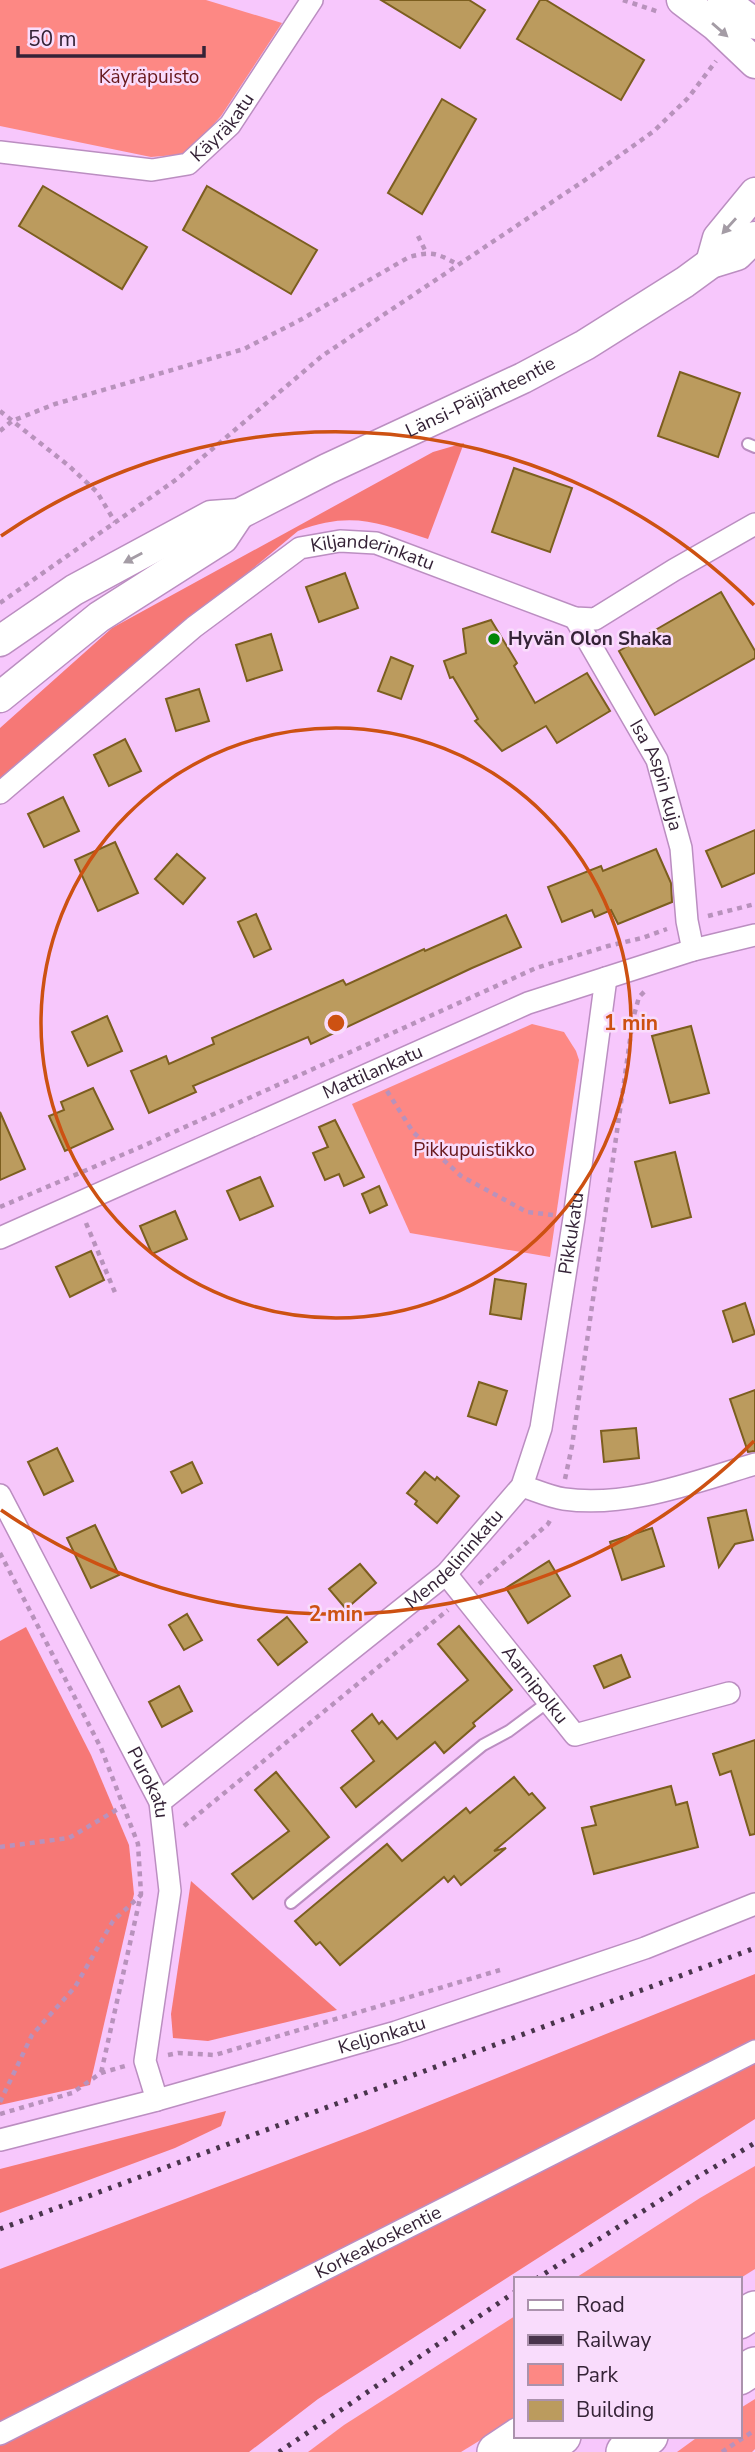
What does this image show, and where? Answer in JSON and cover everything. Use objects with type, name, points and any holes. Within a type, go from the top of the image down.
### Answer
[{"type":"highway","points":[[496,2452],[517,2438]]},
{"type":"highway","points":[[539,2452],[559,2438]]},
{"type":"highway","points":[[625,2452],[646,2438]]},
{"type":"main road","points":[[682,0],[715,25],[755,63]]},
{"type":"main road","points":[[723,0],[755,24]]},
{"type":"main road","points":[[711,263],[718,238],[755,193]]},
{"type":"main road","name":"Länsi-Päijänteentie","points":[[0,697],[185,546],[211,516],[239,514],[327,469],[523,378],[585,345],[711,263],[737,255],[755,237]]},
{"type":"main road","name":"Länsi-Päijänteentie","points":[[0,641],[74,590],[185,546]]},
{"type":"street","name":"Käyräkatu","points":[[0,152],[152,170],[188,164],[230,125],[312,0]]},
{"type":"street","points":[[575,618],[595,618],[755,524]]},
{"type":"street","name":"Kiljanderinkatu","points":[[0,793],[194,627],[300,548],[340,541],[376,543],[575,618]]},
{"type":"street","name":"Isa Aspin kuja","points":[[575,618],[657,760],[681,848],[687,921],[693,950]]},
{"type":"street","name":"Mattilankatu","points":[[0,1238],[528,1003],[693,950],[755,935]]},
{"type":"street","name":"Pikkukatu","points":[[522,1486],[541,1428],[574,1218],[606,978]]},
{"type":"street","points":[[522,1486],[561,1499],[601,1502],[650,1494],[755,1464]]},
{"type":"street","name":"Mendelininkatu","points":[[160,1802],[446,1574],[522,1486]]},
{"type":"street","name":"Purokatu","points":[[0,1495],[160,1802],[170,1891],[145,2060],[157,2100]]},
{"type":"street","name":"Aarnipolku","points":[[446,1574],[575,1735],[729,1693]]},
{"type":"street","name":"Keljonkatu","points":[[0,2140],[157,2100],[396,2032],[645,1948],[755,1904]]},
{"type":"street","name":"Korkeakoskentie","points":[[0,2434],[755,2051]]},
{"type":"lane","points":[[291,1903],[483,1745],[509,1731],[548,1702]]},
{"type":"path","points":[[0,603],[177,479],[322,356],[644,139],[688,98]]},
{"type":"path","points":[[418,236],[426,252]]},
{"type":"path","points":[[0,431],[12,421],[55,404],[244,349],[409,257],[426,252],[439,254],[457,264]]},
{"type":"path","points":[[0,411],[97,492],[115,522]]},
{"type":"path","points":[[165,1837],[184,1827],[548,1524],[561,1499],[572,1446],[633,1019],[639,997],[653,984],[642,938]]},
{"type":"path","points":[[382,1084],[413,1132],[461,1176],[527,1212],[574,1218]]},
{"type":"path","points":[[83,1216],[116,1295]]},
{"type":"path","points":[[0,1553],[101,1748],[138,1843],[141,1894],[101,2073]]},
{"type":"path","points":[[0,1847],[69,1838],[123,1805]]},
{"type":"path","points":[[0,2102],[32,2035],[75,1987],[113,1922],[141,1894]]},
{"type":"path","points":[[0,2114],[72,2093],[101,2073],[145,2060],[178,2053],[215,2055],[509,1968]]},
{"type":"path","points":[[722,2452],[755,2430]]},
{"type":"green space","name":"Käyräpuisto","points":[[0,0],[206,0],[282,23],[221,116],[187,154],[151,157],[0,126]]},
{"type":"green space","name":"Pikkupuistikko","points":[[532,1024],[564,1032],[579,1060],[550,1257],[410,1233],[352,1104]]},
{"type":"green space","points":[[755,2166],[755,2269],[741,2278],[577,2277]]},
{"type":"green space","points":[[514,2317],[514,2420],[461,2452],[308,2452],[344,2425]]},
{"type":"green space","points":[[755,2399],[755,2449],[752,2452],[677,2452],[696,2438],[741,2438],[741,2408]]},
{"type":"shaded area","points":[[464,443],[428,539],[378,524],[349,520],[333,521],[298,531],[0,779],[0,728],[112,628],[433,452]]},
{"type":"shaded area","points":[[26,1627],[91,1755],[129,1845],[134,1894],[90,2085],[0,2105],[0,1641]]},
{"type":"shaded area","points":[[191,1881],[337,2010],[208,2041],[173,2038],[171,2014]]},
{"type":"shaded area","points":[[755,1974],[755,2119],[318,2399],[249,2452],[0,2452],[0,2269],[365,2131]]},
{"type":"shaded area","points":[[226,2111],[221,2126],[175,2148],[0,2213],[0,2169]]},
{"type":"building","points":[[381,0],[469,0],[485,10],[460,48]]},
{"type":"building","points":[[540,0],[546,0],[644,60],[621,100],[517,39]]},
{"type":"building","points":[[442,99],[476,119],[422,214],[388,193]]},
{"type":"building","points":[[43,186],[147,247],[122,289],[19,226]]},
{"type":"building","points":[[207,186],[317,250],[291,294],[183,230]]},
{"type":"building","points":[[680,372],[740,393],[718,457],[658,436]]},
{"type":"building","points":[[514,468],[572,488],[550,552],[492,532]]},
{"type":"building","points":[[345,573],[358,608],[319,622],[306,587]]},
{"type":"building","points":[[721,592],[755,651],[755,658],[655,715],[619,651]]},
{"type":"building","points":[[491,620],[517,663],[514,666],[535,703],[587,673],[610,711],[557,743],[546,726],[502,751],[475,721],[478,719],[453,677],[450,678],[444,661],[466,653],[463,629]]},
{"type":"building","points":[[271,634],[282,670],[247,681],[236,645]]},
{"type":"building","points":[[391,657],[413,666],[401,699],[378,691]]},
{"type":"building","points":[[199,689],[209,721],[176,731],[166,699]]},
{"type":"building","points":[[125,739],[141,771],[109,786],[94,755]]},
{"type":"building","points":[[63,797],[79,831],[44,847],[28,814]]},
{"type":"building","points":[[755,830],[755,873],[722,887],[706,851]]},
{"type":"building","points":[[115,842],[138,893],[98,911],[75,860]]},
{"type":"building","points":[[656,849],[671,883],[672,902],[618,924],[611,910],[595,917],[592,910],[562,922],[548,887],[601,866],[603,871]]},
{"type":"building","points":[[177,854],[205,878],[183,904],[155,879]]},
{"type":"building","points":[[256,914],[271,949],[254,957],[238,922]]},
{"type":"building","points":[[506,915],[521,947],[311,1044],[308,1037],[193,1086],[196,1092],[149,1113],[131,1071],[166,1056],[169,1064],[214,1044],[212,1038],[343,980],[346,985]]},
{"type":"building","points":[[107,1016],[122,1051],[88,1066],[72,1032]]},
{"type":"building","points":[[691,1026],[709,1093],[670,1103],[652,1036]]},
{"type":"building","points":[[93,1088],[113,1129],[65,1151],[49,1116],[64,1110],[61,1102]]},
{"type":"building","points":[[0,1112],[25,1169],[0,1180]]},
{"type":"building","points":[[335,1120],[364,1177],[344,1186],[339,1174],[325,1180],[313,1153],[328,1147],[319,1127]]},
{"type":"building","points":[[675,1152],[691,1217],[652,1227],[635,1162]]},
{"type":"building","points":[[260,1177],[273,1206],[240,1220],[227,1191]]},
{"type":"building","points":[[379,1186],[387,1205],[370,1213],[362,1194]]},
{"type":"building","points":[[175,1211],[187,1239],[152,1254],[140,1226]]},
{"type":"building","points":[[91,1251],[104,1280],[70,1297],[56,1267]]},
{"type":"building","points":[[495,1279],[526,1284],[521,1319],[490,1314]]},
{"type":"building","points":[[745,1303],[755,1334],[733,1342],[723,1311]]},
{"type":"building","points":[[479,1382],[507,1391],[496,1425],[468,1416]]},
{"type":"building","points":[[755,1390],[755,1451],[748,1452],[730,1399]]},
{"type":"building","points":[[636,1428],[639,1458],[604,1462],[601,1431]]},
{"type":"building","points":[[57,1448],[73,1481],[44,1495],[28,1462]]},
{"type":"building","points":[[192,1462],[202,1483],[182,1493],[171,1472]]},
{"type":"building","points":[[425,1472],[435,1480],[437,1477],[459,1496],[437,1523],[415,1504],[417,1501],[407,1493]]},
{"type":"building","points":[[746,1510],[753,1540],[735,1544],[719,1567],[708,1518]]},
{"type":"building","points":[[95,1525],[119,1575],[91,1588],[67,1538]]},
{"type":"building","points":[[652,1528],[664,1566],[622,1580],[610,1542]]},
{"type":"building","points":[[549,1561],[570,1596],[528,1623],[506,1588]]},
{"type":"building","points":[[360,1564],[376,1583],[346,1609],[329,1589]]},
{"type":"building","points":[[187,1614],[202,1640],[184,1650],[169,1625]]},
{"type":"building","points":[[287,1617],[307,1642],[278,1665],[258,1640]]},
{"type":"building","points":[[459,1626],[512,1690],[473,1723],[475,1726],[444,1753],[435,1742],[356,1807],[341,1788],[374,1761],[352,1731],[372,1714],[379,1724],[382,1721],[397,1739],[468,1680],[438,1644]]},
{"type":"building","points":[[621,1655],[630,1677],[604,1688],[594,1666]]},
{"type":"building","points":[[179,1686],[192,1711],[162,1727],[149,1702]]},
{"type":"building","points":[[755,1740],[755,1834],[750,1835],[731,1771],[720,1775],[713,1754]]},
{"type":"building","points":[[276,1772],[329,1837],[253,1899],[232,1874],[289,1831],[255,1790]]},
{"type":"building","points":[[514,1777],[529,1795],[532,1793],[545,1808],[494,1851],[506,1848],[461,1885],[454,1876],[448,1882],[444,1877],[340,1965],[320,1942],[316,1945],[295,1921],[387,1844],[402,1861],[466,1808],[470,1813]]},
{"type":"building","points":[[671,1786],[676,1805],[687,1802],[698,1847],[594,1874],[582,1828],[596,1825],[591,1807]]},
{"type":"railway","points":[[0,2229],[755,1948]]},
{"type":"railway","points":[[539,2277],[755,2143]]},
{"type":"railway","points":[[279,2452],[514,2293]]},
{"type":"place","name":"Hyvän Olon Shaka","points":[[494,639]]}]
